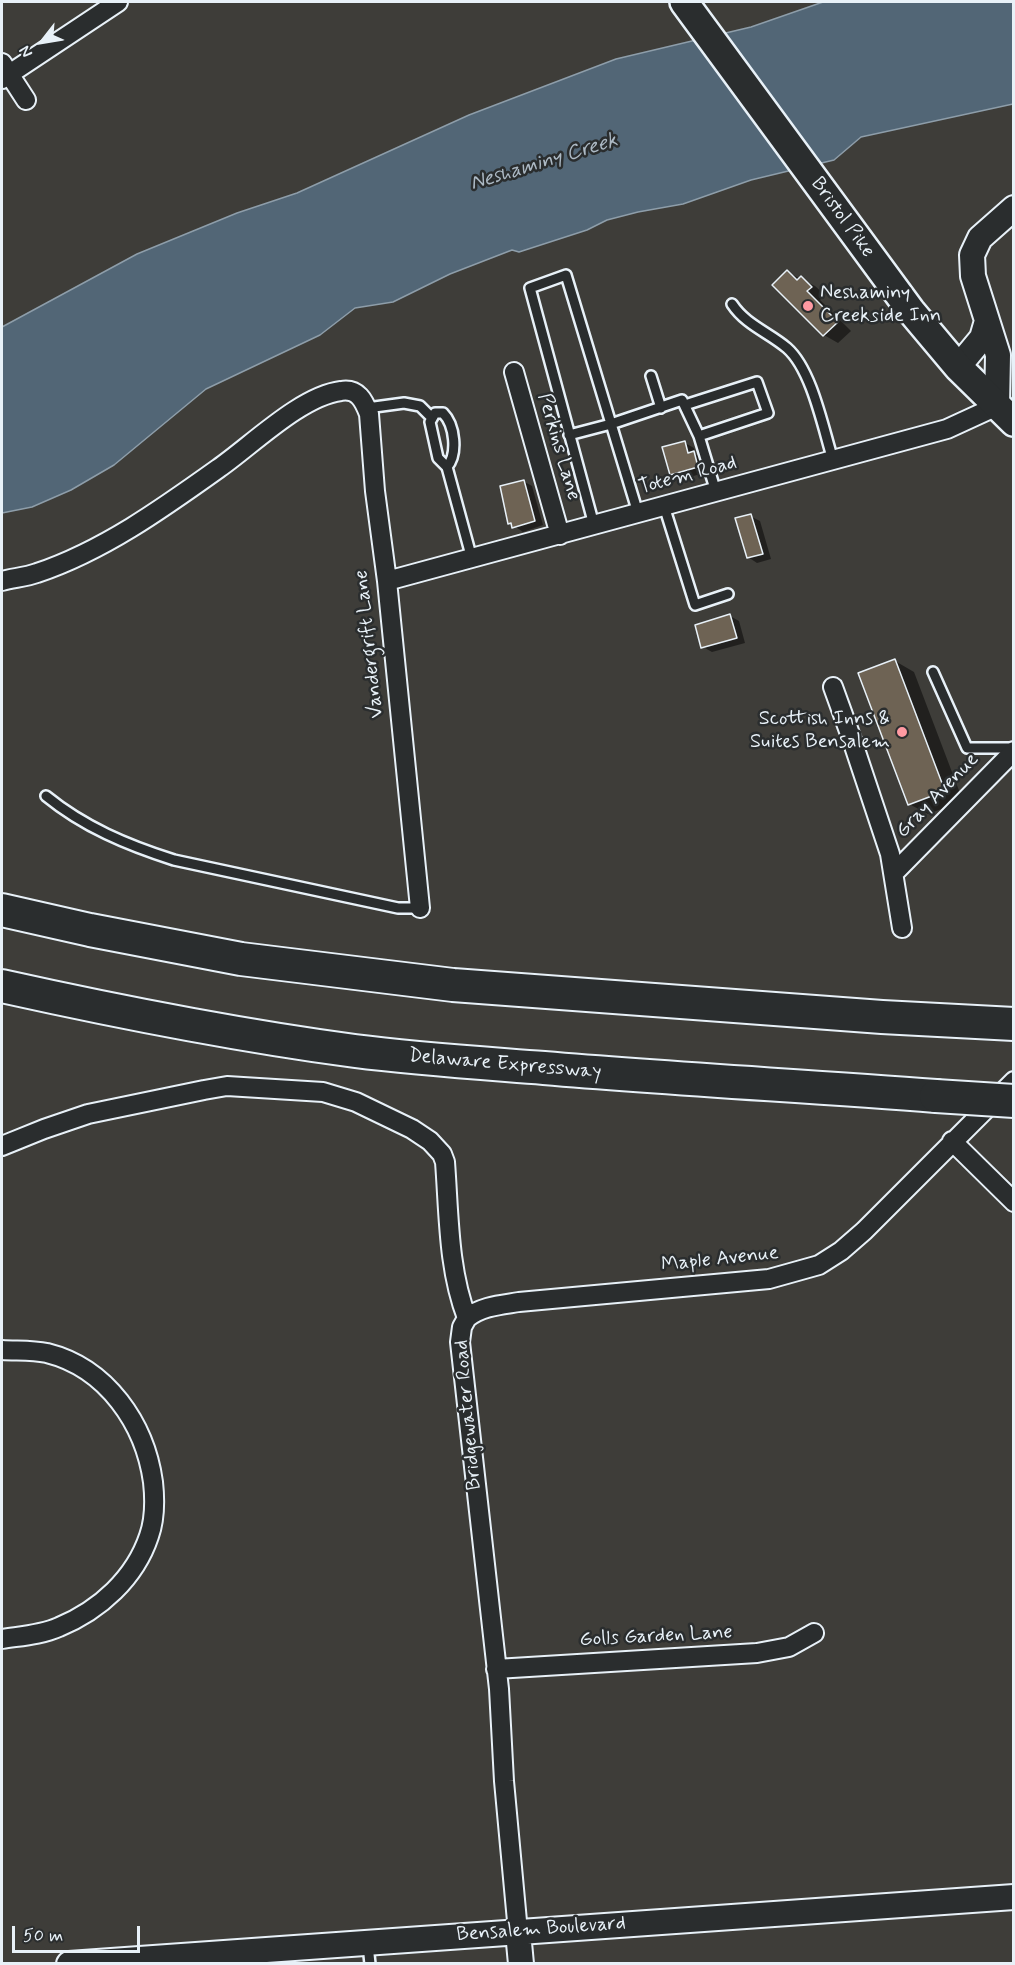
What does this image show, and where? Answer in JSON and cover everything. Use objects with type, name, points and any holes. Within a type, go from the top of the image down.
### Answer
[{"type":"highway","points":[[2,910],[90,930],[241,959],[453,985],[882,1017],[1011,1024]]},
{"type":"highway","name":"Delaware Expressway","points":[[2,986],[117,1012],[260,1037],[425,1059],[1014,1101]]},
{"type":"main road","name":"Bristol Pike","points":[[684,2],[899,295],[958,367],[1005,414]]},
{"type":"main road","points":[[1005,414],[998,355],[973,276],[972,255],[980,238],[1014,208]]},
{"type":"main road","points":[[958,367],[985,333],[987,321]]},
{"type":"main road","name":"Bensalem Boulevard","points":[[69,1964],[369,1953],[518,1932],[1014,1897]]},
{"type":"main road","name":"Bridgewater Road","points":[[518,1932],[521,1964]]},
{"type":"street","points":[[26,100],[4,72],[118,2]]},
{"type":"street","name":"Perkins Lane","points":[[514,372],[560,535]]},
{"type":"street","points":[[2,581],[44,570],[92,549],[140,521],[219,469],[284,418],[323,396],[349,390],[361,396],[367,408]]},
{"type":"street","name":"Vandergrift Lane","points":[[367,408],[420,908]]},
{"type":"street","name":"Totem Road","points":[[387,581],[1005,414]]},
{"type":"street","points":[[833,687],[890,854],[902,928]]},
{"type":"street","name":"Gray Avenue","points":[[894,873],[1014,749]]},
{"type":"street","name":"Maple Avenue","points":[[467,1318],[474,1312],[488,1307],[519,1302],[769,1279],[819,1265],[841,1251],[864,1231],[1014,1081]]},
{"type":"street","name":"Bridgewater Road","points":[[2,1146],[88,1114],[227,1086],[323,1092],[357,1102],[412,1129],[430,1141],[442,1154],[445,1162],[454,1269],[459,1297],[467,1318],[462,1326],[460,1342],[496,1669],[518,1932]]},
{"type":"street","points":[[952,1141],[1014,1202]]},
{"type":"street","points":[[2,1350],[48,1354],[85,1371],[107,1388],[133,1420],[145,1445],[154,1493],[154,1514],[150,1534],[130,1573],[119,1587],[80,1617],[60,1627],[45,1632],[2,1639]]},
{"type":"street","name":"Golls Garden Lane","points":[[496,1669],[748,1654],[789,1647],[814,1634]]},
{"type":"lane","points":[[594,525],[530,288],[566,276],[638,513]]},
{"type":"lane","points":[[732,304],[738,314],[787,348],[805,373],[833,460]]},
{"type":"lane","points":[[651,376],[661,408]]},
{"type":"lane","points":[[685,405],[757,382],[768,413],[699,436]]},
{"type":"lane","points":[[570,435],[682,400],[699,436],[716,492]]},
{"type":"lane","points":[[367,408],[404,403],[420,406],[432,418]]},
{"type":"lane","points":[[447,467],[454,454],[450,419],[443,413],[435,412],[430,422],[438,458],[447,467],[472,559]]},
{"type":"lane","points":[[664,506],[695,605],[728,594]]},
{"type":"lane","points":[[933,672],[967,748],[1014,749]]},
{"type":"lane","name":"Vandergrift Lane","points":[[46,796],[86,824],[139,848],[174,860],[398,908],[420,908]]},
{"type":"water","name":"Neshaminy Creek","points":[[823,2],[1013,2],[1013,104],[861,137],[834,160],[751,180],[683,204],[607,220],[587,230],[519,252],[512,250],[450,274],[393,302],[355,308],[320,335],[206,389],[114,465],[71,490],[32,507],[2,513],[2,327],[137,254],[237,213],[297,193],[469,115],[616,59],[751,27]]},
{"type":"building","name":"Neshaminy Creekside Inn","points":[[787,270],[797,280],[801,276],[812,287],[807,291],[838,322],[823,336],[772,285]]},
{"type":"building","points":[[685,441],[688,453],[694,451],[698,467],[670,475],[662,447]]},
{"type":"building","points":[[524,480],[535,521],[512,528],[511,523],[508,524],[500,486]]},
{"type":"building","points":[[751,514],[763,554],[747,558],[735,518]]},
{"type":"building","points":[[730,614],[737,638],[701,648],[695,625]]},
{"type":"building","name":"Scottish Inns & Suites Bensalem","points":[[895,659],[945,791],[908,805],[858,673]]},
{"type":"place","name":"Neshaminy Creekside Inn","points":[[808,306]]},
{"type":"place","name":"Scottish Inns & Suites Bensalem","points":[[902,732]]}]
